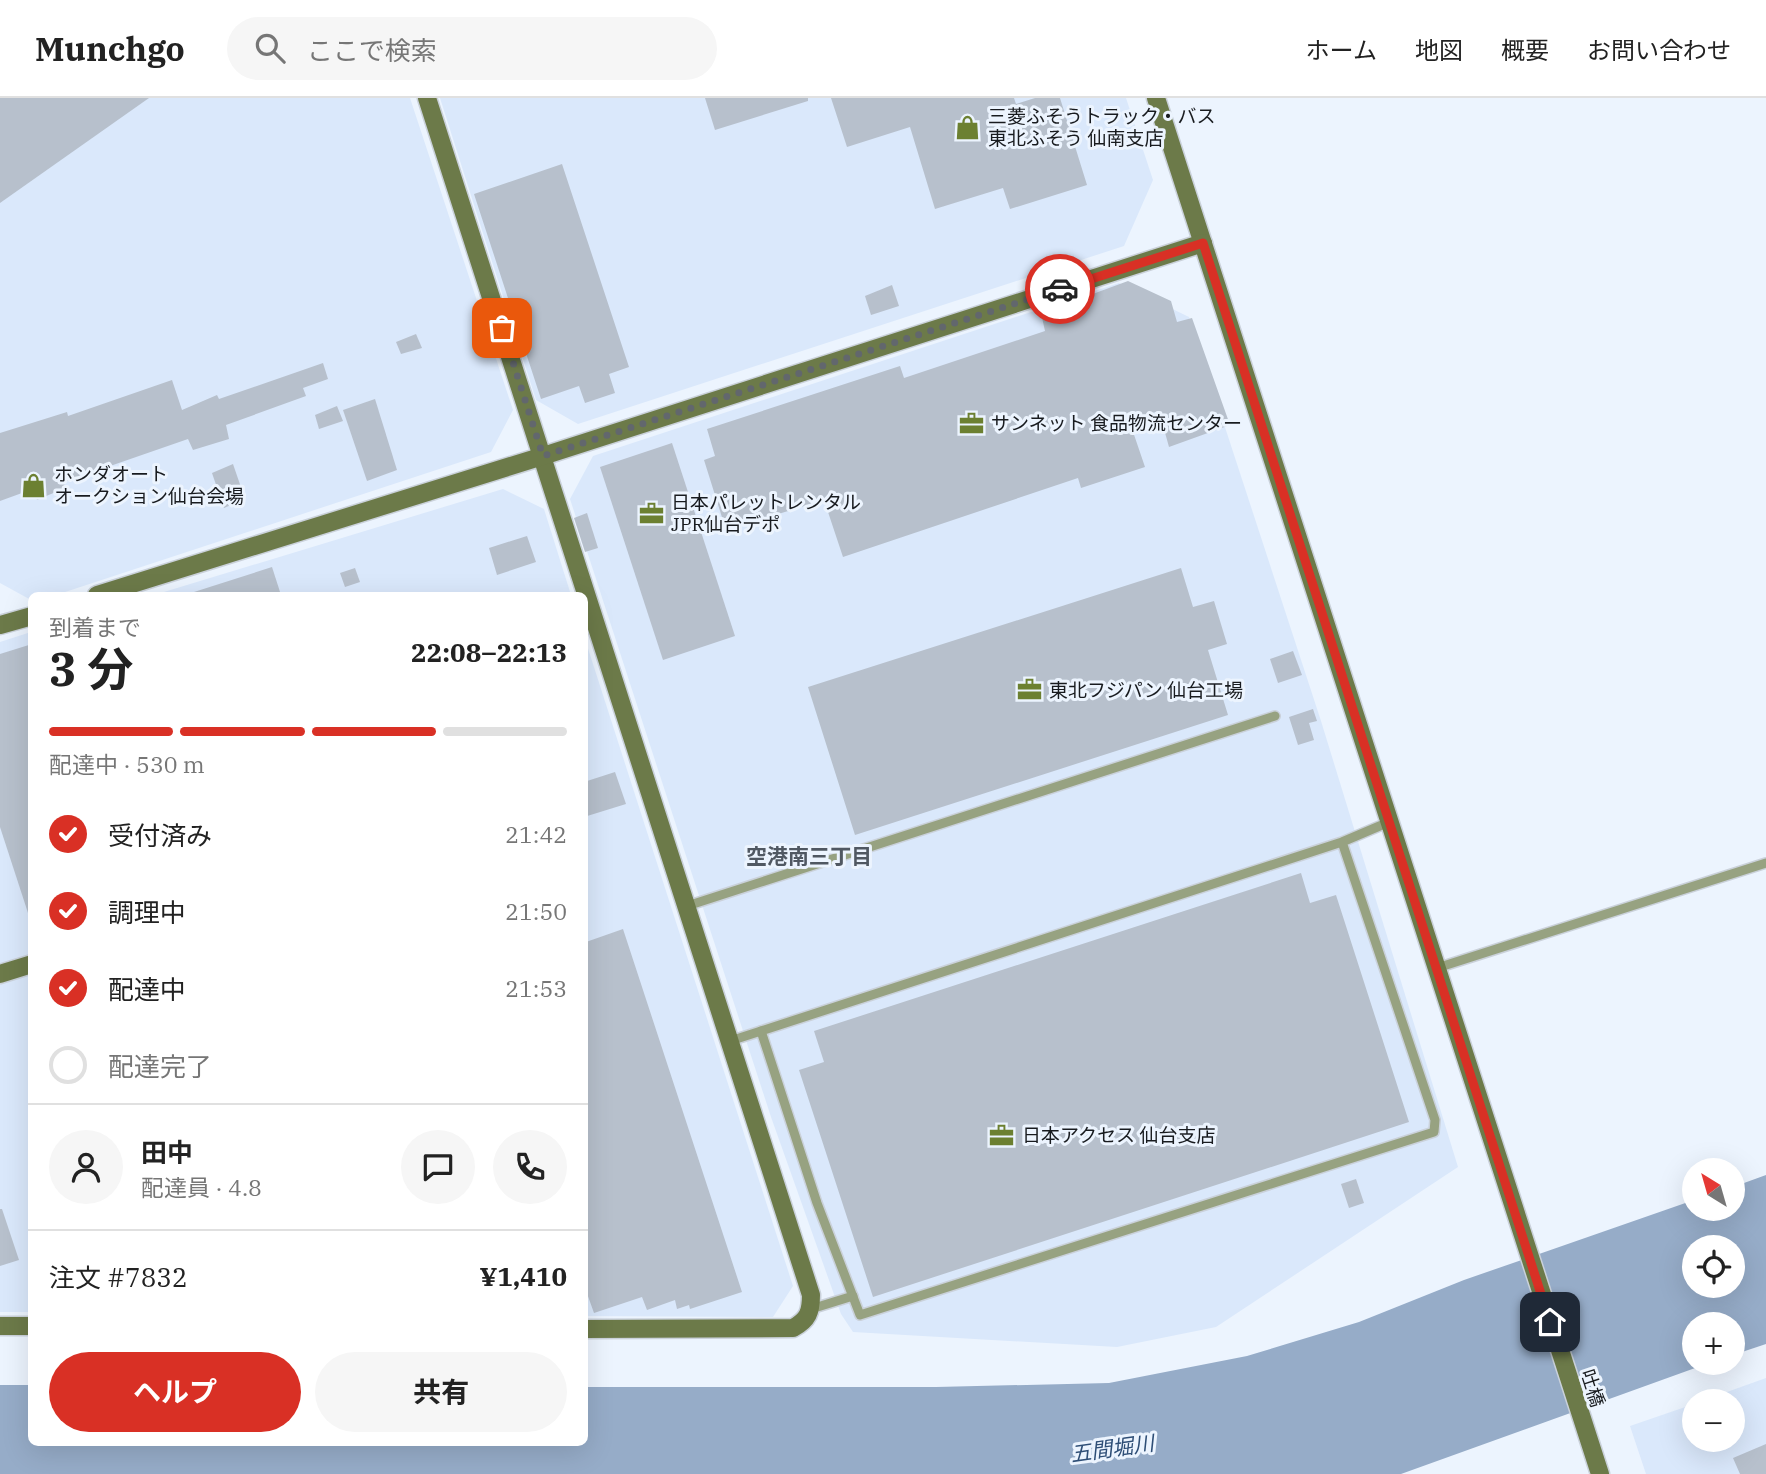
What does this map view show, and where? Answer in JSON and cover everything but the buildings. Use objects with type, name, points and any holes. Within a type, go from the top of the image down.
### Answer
[{"type":"street","points":[[427,98],[587,592]]},
{"type":"street","name":"吐橋","points":[[1156,98],[1600,1474]]},
{"type":"street","points":[[107,592],[543,456],[1203,243]]},
{"type":"street","points":[[588,597],[811,1295],[811,1309],[805,1321],[793,1328],[588,1329]]},
{"type":"street","points":[[0,625],[28,617]]},
{"type":"street","points":[[0,974],[28,965]]},
{"type":"street","points":[[0,1326],[28,1326]]},
{"type":"lane","points":[[687,906],[1275,716]]},
{"type":"lane","points":[[730,1041],[1342,842],[1389,822]]},
{"type":"lane","points":[[761,1031],[817,1203],[860,1315],[1434,1132],[1435,1120],[1342,842]]},
{"type":"lane","points":[[1437,968],[1766,863]]},
{"type":"lane","points":[[811,1309],[853,1296]]},
{"type":"shaded area","points":[[0,98],[410,98],[513,410],[491,452],[65,592],[28,592],[28,598],[0,583]]},
{"type":"shaded area","points":[[440,98],[1126,98],[1153,180],[1124,246],[578,424],[536,400]]},
{"type":"shaded area","points":[[1119,283],[1189,317],[1321,721],[1458,1167],[1216,1327],[1117,1347],[853,1332],[841,1314],[771,1117],[570,499],[593,456]]},
{"type":"shaded area","points":[[503,489],[544,509],[570,592],[164,592]]},
{"type":"shaded area","points":[[28,633],[28,1312],[0,1312],[0,642]]},
{"type":"shaded area","points":[[588,648],[793,1286],[773,1317],[588,1316]]},
{"type":"shaded area","points":[[1766,1378],[1766,1474],[1646,1474],[1630,1426],[1682,1408],[1682,1452],[1745,1452],[1745,1389],[1735,1389]]},
{"type":"water","name":"五間堀川","points":[[1766,1175],[1766,1344],[1745,1351],[1745,1312],[1682,1312],[1682,1373],[1401,1474],[0,1474],[0,1385],[28,1385],[28,1446],[588,1446],[588,1387],[936,1387],[1109,1383],[1247,1356],[1359,1322],[1464,1280],[1682,1204],[1682,1222],[1745,1222],[1745,1183]]},
{"type":"way so far","points":[[502,328],[543,456],[1060,289]]},
{"type":"place","name":"三菱ふそうトラック・バス 東北ふそう 仙南支店","points":[[968,127]]},
{"type":"place","name":"サンネット 食品物流センター","points":[[971,423]]},
{"type":"place","name":"ホンダオート オークション仙台会場","points":[[34,485]]},
{"type":"place","name":"日本パレットレンタル JPR仙台デポ","points":[[651,513]]},
{"type":"place","name":"東北フジパン 仙台工場","points":[[1029,690]]},
{"type":"place","name":"日本アクセス 仙台支店","points":[[1002,1135]]},
{"type":"district","name":"空港南三丁目","points":[[809,856]]},
{"type":"route","points":[[1060,289],[1203,243],[1550,1322]]}]
